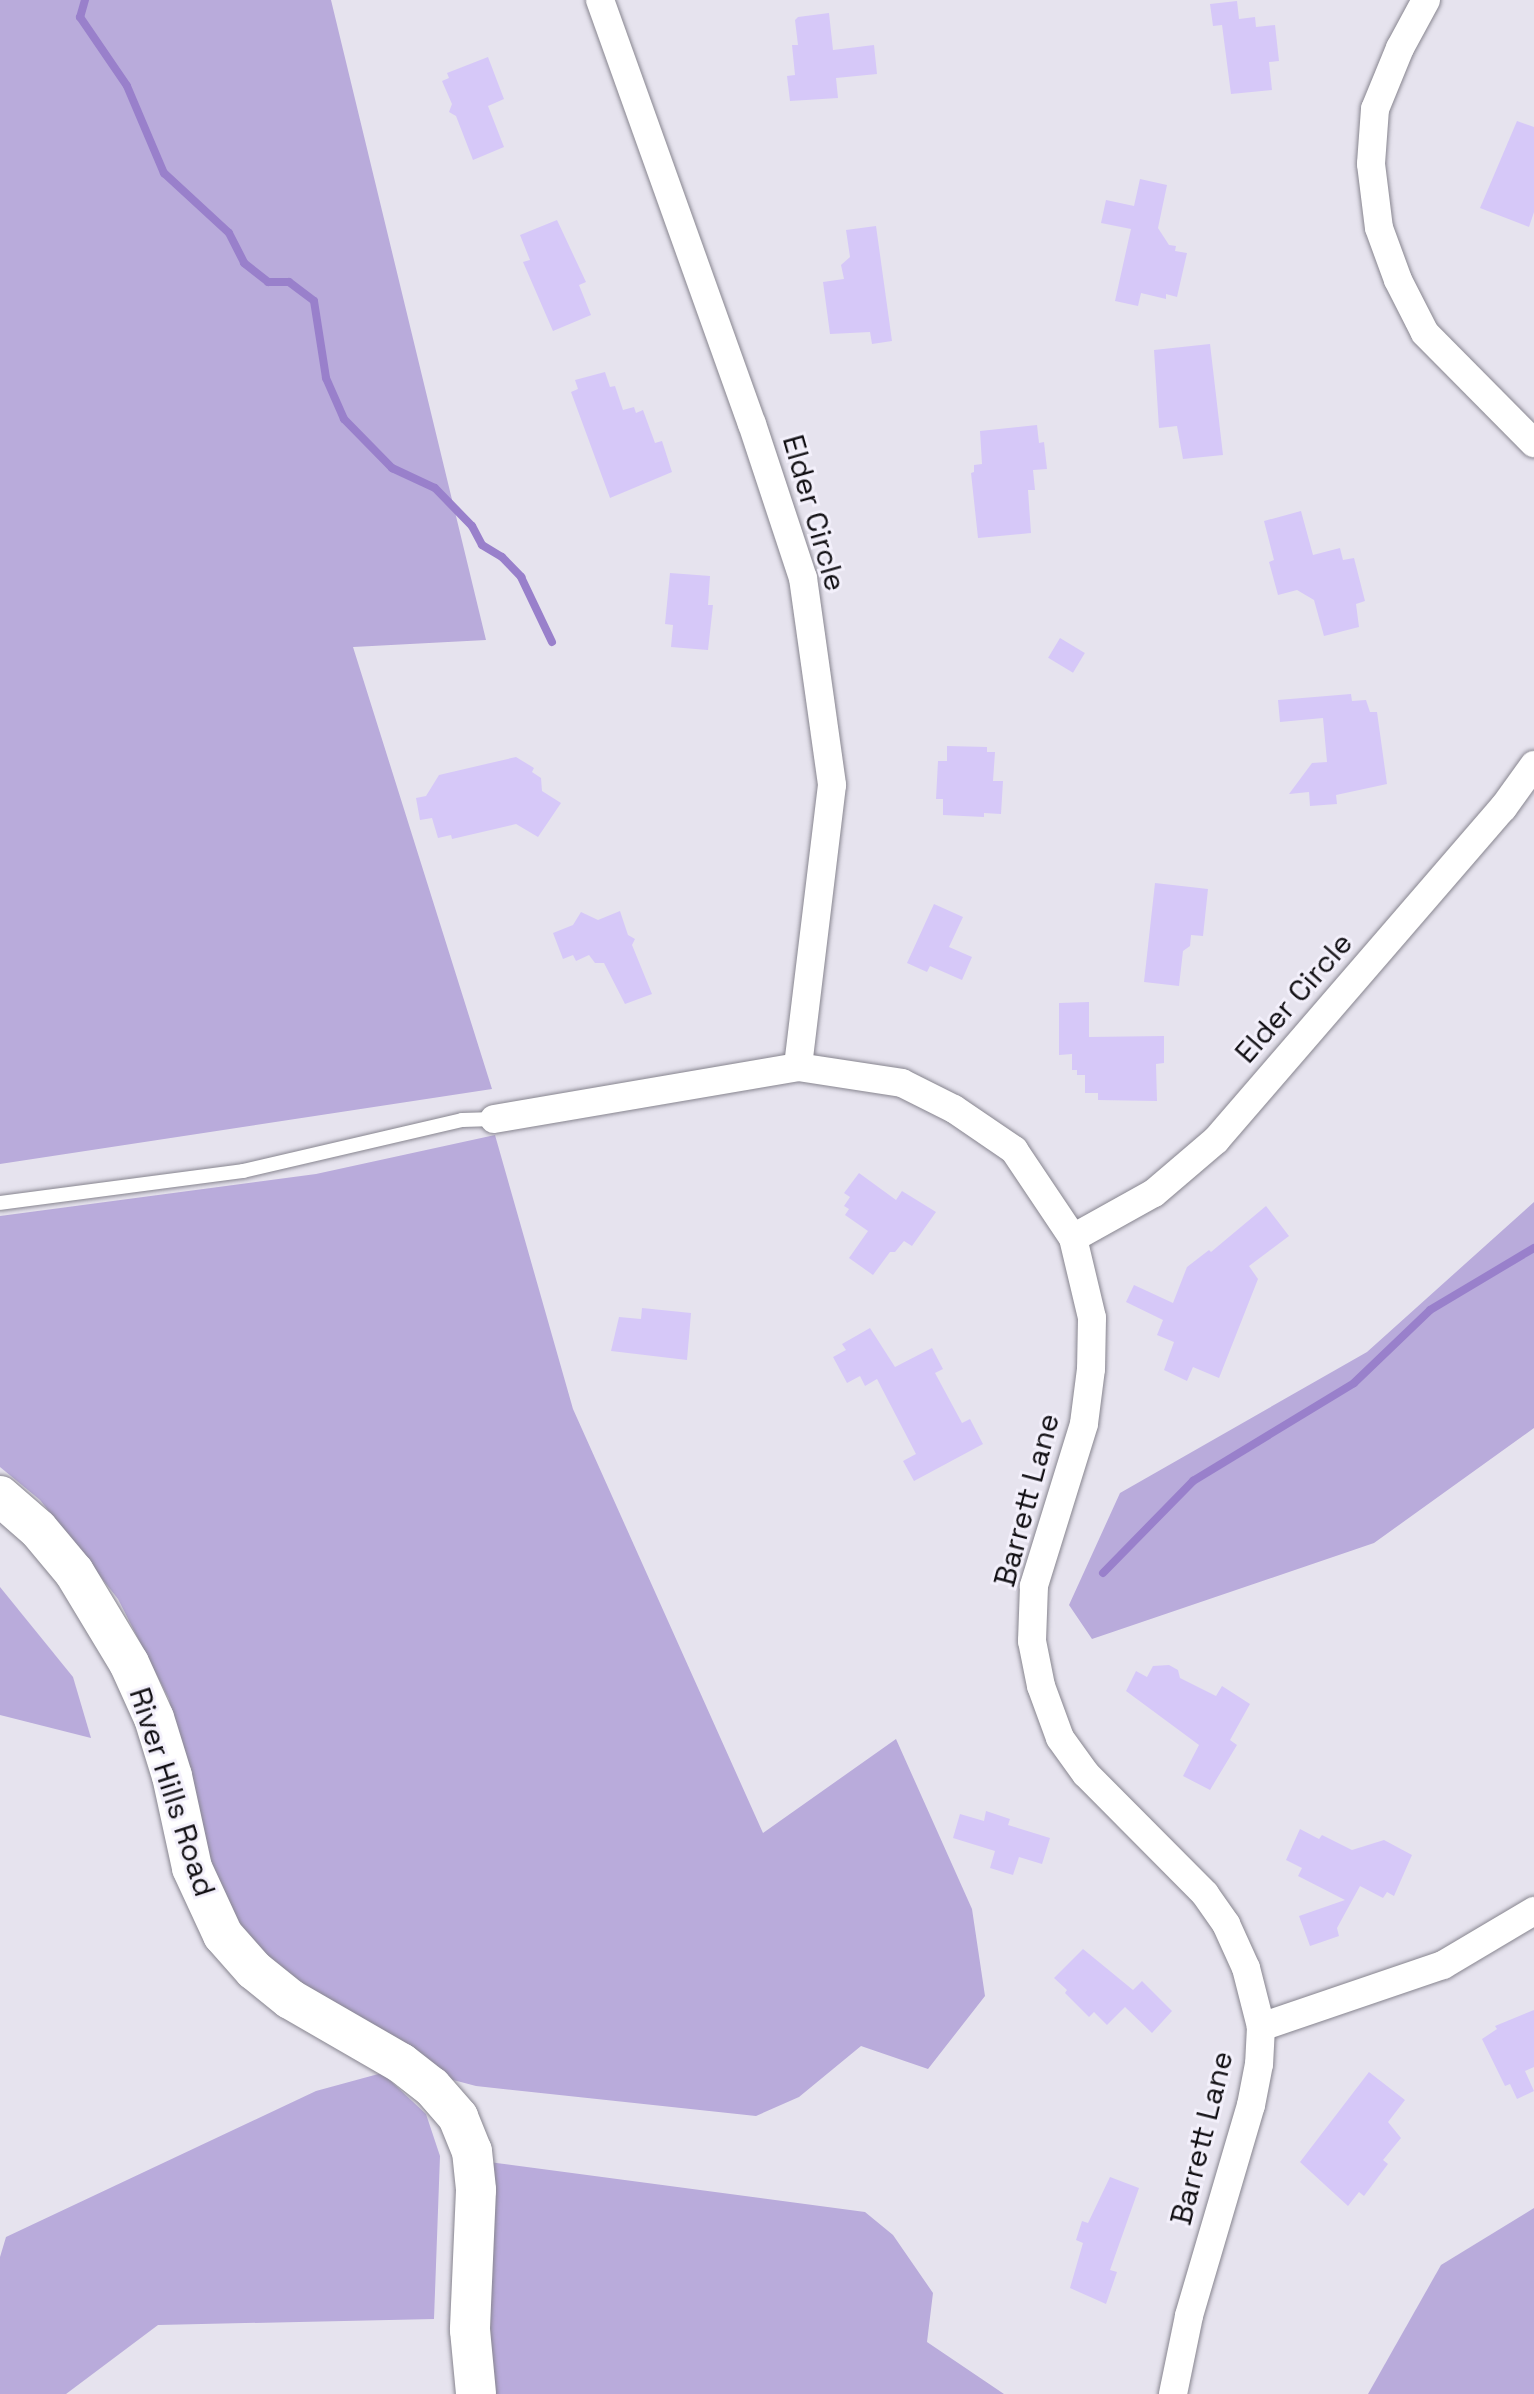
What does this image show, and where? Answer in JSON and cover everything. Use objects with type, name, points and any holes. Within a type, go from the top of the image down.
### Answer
[{"type":"street","name":"Elder Circle","points":[[600,0],[752,424],[803,578],[832,785],[798,1067]]},
{"type":"street","points":[[1426,0],[1400,48],[1375,109],[1371,164],[1379,228],[1398,280],[1425,333],[1534,443]]},
{"type":"street","name":"Elder Circle","points":[[1073,1238],[1154,1193],[1216,1140],[1503,808],[1534,765]]},
{"type":"street","name":"Barrett Lane","points":[[494,1119],[798,1067],[902,1083],[954,1109],[1014,1150],[1073,1238],[1092,1318],[1091,1369],[1084,1424],[1034,1586],[1032,1641],[1041,1686],[1060,1738],[1086,1774],[1187,1875],[1226,1924],[1246,1968],[1261,2027],[1259,2064],[1251,2105],[1189,2316],[1173,2394]]},
{"type":"street","name":"River Hills Road","points":[[0,1496],[38,1529],[74,1572],[129,1663],[154,1718],[172,1776],[192,1868],[223,1935],[254,1970],[290,1999],[401,2063],[432,2087],[458,2117],[472,2151],[476,2190],[470,2330],[476,2394]]},
{"type":"street","points":[[1261,2027],[1443,1965],[1534,1911]]},
{"type":"lane","points":[[0,1203],[243,1171],[462,1120],[494,1119]]},
{"type":"shaded area","points":[[0,0],[331,0],[486,640],[353,647],[492,1089],[0,1164]]},
{"type":"shaded area","points":[[495,1135],[573,1409],[763,1833],[896,1739],[972,1909],[985,1996],[928,2069],[861,2046],[799,2097],[756,2116],[476,2086],[438,2076],[256,1952],[227,1908],[195,1827],[169,1699],[118,1599],[40,1500],[0,1467],[0,1216],[316,1174]]},
{"type":"shaded area","points":[[1534,1202],[1534,1428],[1374,1543],[1092,1639],[1069,1605],[1120,1493],[1367,1352]]},
{"type":"shaded area","points":[[0,1587],[73,1677],[91,1738],[0,1715]]},
{"type":"shaded area","points":[[382,2073],[426,2114],[440,2156],[434,2319],[158,2325],[66,2394],[0,2394],[0,2257],[6,2237],[316,2091]]},
{"type":"shaded area","points":[[489,2162],[865,2212],[893,2235],[933,2293],[927,2342],[1004,2394],[491,2394]]},
{"type":"shaded area","points":[[1534,2208],[1534,2394],[1368,2394],[1441,2265]]},
{"type":"building","points":[[1237,1],[1239,19],[1255,17],[1256,27],[1275,25],[1279,61],[1269,62],[1272,90],[1231,94],[1222,25],[1213,26],[1210,4]]},
{"type":"building","points":[[829,13],[833,50],[874,45],[877,74],[836,78],[838,98],[790,101],[787,76],[795,75],[792,45],[798,45],[795,20]]},
{"type":"building","points":[[488,57],[504,99],[488,106],[504,147],[473,160],[456,116],[449,112],[452,104],[442,81],[449,78],[447,73]]},
{"type":"building","points":[[1517,121],[1534,127],[1534,212],[1529,227],[1480,208]]},
{"type":"building","points":[[1140,179],[1167,185],[1158,228],[1169,245],[1176,246],[1175,251],[1187,253],[1177,297],[1166,294],[1166,299],[1141,293],[1138,306],[1115,301],[1131,229],[1101,223],[1106,200],[1134,206]]},
{"type":"building","points":[[557,220],[586,282],[579,285],[591,315],[553,331],[523,262],[530,260],[520,235]]},
{"type":"building","points":[[876,226],[892,341],[872,344],[870,332],[830,334],[823,282],[844,279],[841,265],[850,257],[846,230]]},
{"type":"building","points":[[1210,344],[1223,455],[1183,459],[1177,426],[1159,428],[1154,350]]},
{"type":"building","points":[[605,372],[610,387],[615,386],[623,410],[634,407],[636,413],[643,410],[655,443],[662,441],[672,472],[610,498],[571,392],[578,389],[575,380]]},
{"type":"building","points":[[1037,425],[1039,443],[1044,442],[1047,469],[1033,470],[1035,490],[1028,490],[1031,533],[978,538],[971,473],[974,472],[974,465],[982,464],[980,431]]},
{"type":"building","points":[[1301,511],[1313,555],[1340,548],[1343,560],[1354,558],[1365,601],[1356,604],[1359,627],[1324,636],[1314,600],[1297,590],[1278,595],[1269,562],[1274,560],[1264,521]]},
{"type":"building","points":[[670,573],[710,576],[708,605],[713,605],[708,650],[671,647],[673,625],[665,624]]},
{"type":"building","points":[[1060,638],[1085,653],[1073,673],[1048,658]]},
{"type":"building","points":[[1351,694],[1352,701],[1366,700],[1370,712],[1377,712],[1387,784],[1336,795],[1337,804],[1310,806],[1309,792],[1289,794],[1312,763],[1327,762],[1323,718],[1280,722],[1278,700]]},
{"type":"building","points":[[947,746],[987,747],[987,752],[995,752],[993,781],[1003,781],[1001,814],[984,813],[984,817],[943,815],[943,799],[936,799],[938,761],[947,761]]},
{"type":"building","points":[[516,757],[534,768],[532,772],[541,778],[542,791],[561,803],[538,837],[516,824],[452,839],[451,835],[438,838],[432,818],[420,820],[416,798],[426,796],[439,775]]},
{"type":"building","points":[[1155,883],[1208,889],[1203,936],[1191,935],[1190,946],[1183,951],[1179,986],[1144,982]]},
{"type":"building","points":[[934,904],[963,917],[949,947],[972,957],[962,980],[930,966],[927,972],[907,963]]},
{"type":"building","points":[[620,911],[628,935],[635,939],[632,945],[652,994],[625,1004],[604,963],[595,963],[589,955],[576,961],[573,955],[563,959],[553,933],[573,925],[581,912],[598,920]]},
{"type":"building","points":[[1089,1002],[1089,1037],[1164,1036],[1164,1063],[1156,1064],[1157,1101],[1098,1100],[1098,1093],[1085,1093],[1085,1075],[1077,1075],[1077,1070],[1072,1070],[1072,1054],[1059,1055],[1059,1003]]},
{"type":"building","points":[[859,1173],[896,1200],[902,1191],[936,1212],[912,1246],[904,1241],[895,1252],[890,1252],[873,1275],[849,1258],[868,1231],[845,1215],[849,1209],[844,1206],[850,1197],[844,1193]]},
{"type":"building","points":[[1266,1206],[1289,1236],[1249,1266],[1258,1279],[1219,1378],[1193,1367],[1187,1381],[1164,1370],[1174,1342],[1157,1335],[1163,1320],[1126,1302],[1134,1285],[1173,1303],[1187,1267],[1209,1250],[1211,1252]]},
{"type":"building","points":[[642,1308],[691,1313],[687,1360],[611,1351],[619,1317],[641,1319]]},
{"type":"building","points":[[870,1328],[895,1367],[932,1348],[943,1369],[935,1373],[962,1423],[970,1419],[983,1444],[914,1481],[903,1461],[916,1454],[877,1379],[865,1386],[860,1376],[847,1383],[833,1357],[846,1350],[842,1344]]},
{"type":"building","points":[[1169,1665],[1178,1670],[1180,1678],[1216,1696],[1222,1686],[1250,1704],[1230,1740],[1237,1745],[1210,1790],[1183,1776],[1199,1745],[1126,1691],[1136,1671],[1147,1677],[1153,1666]]},
{"type":"building","points":[[986,1811],[1010,1819],[1008,1825],[1050,1838],[1042,1864],[1019,1857],[1013,1875],[990,1868],[995,1851],[953,1838],[960,1814],[984,1821]]},
{"type":"building","points":[[1300,1829],[1319,1839],[1322,1835],[1352,1850],[1384,1840],[1412,1855],[1394,1896],[1387,1892],[1383,1898],[1360,1886],[1337,1928],[1339,1936],[1310,1946],[1299,1916],[1345,1900],[1298,1876],[1302,1868],[1286,1860]]},
{"type":"building","points":[[1083,1949],[1133,1990],[1142,1981],[1172,2011],[1152,2033],[1125,2007],[1107,2025],[1094,2012],[1089,2017],[1065,1993],[1067,1990],[1054,1978]]},
{"type":"building","points":[[1534,2010],[1534,2067],[1525,2071],[1534,2091],[1517,2099],[1510,2084],[1505,2086],[1482,2039],[1497,2029],[1495,2026]]},
{"type":"building","points":[[1369,2072],[1405,2100],[1388,2122],[1401,2138],[1383,2160],[1388,2164],[1364,2196],[1359,2192],[1348,2206],[1300,2162]]},
{"type":"building","points":[[1110,2177],[1139,2188],[1110,2270],[1117,2272],[1106,2304],[1070,2288],[1083,2243],[1076,2240],[1082,2221],[1088,2223]]},
{"type":"waterway","points":[[85,0],[80,17],[127,86],[164,173],[229,233],[244,263],[268,282],[289,282],[314,301],[326,378],[344,419],[392,468],[435,488],[472,526],[482,545],[502,557],[521,577],[552,642]]},
{"type":"waterway","points":[[1103,1573],[1193,1481],[1354,1383],[1430,1310],[1534,1248]]}]
